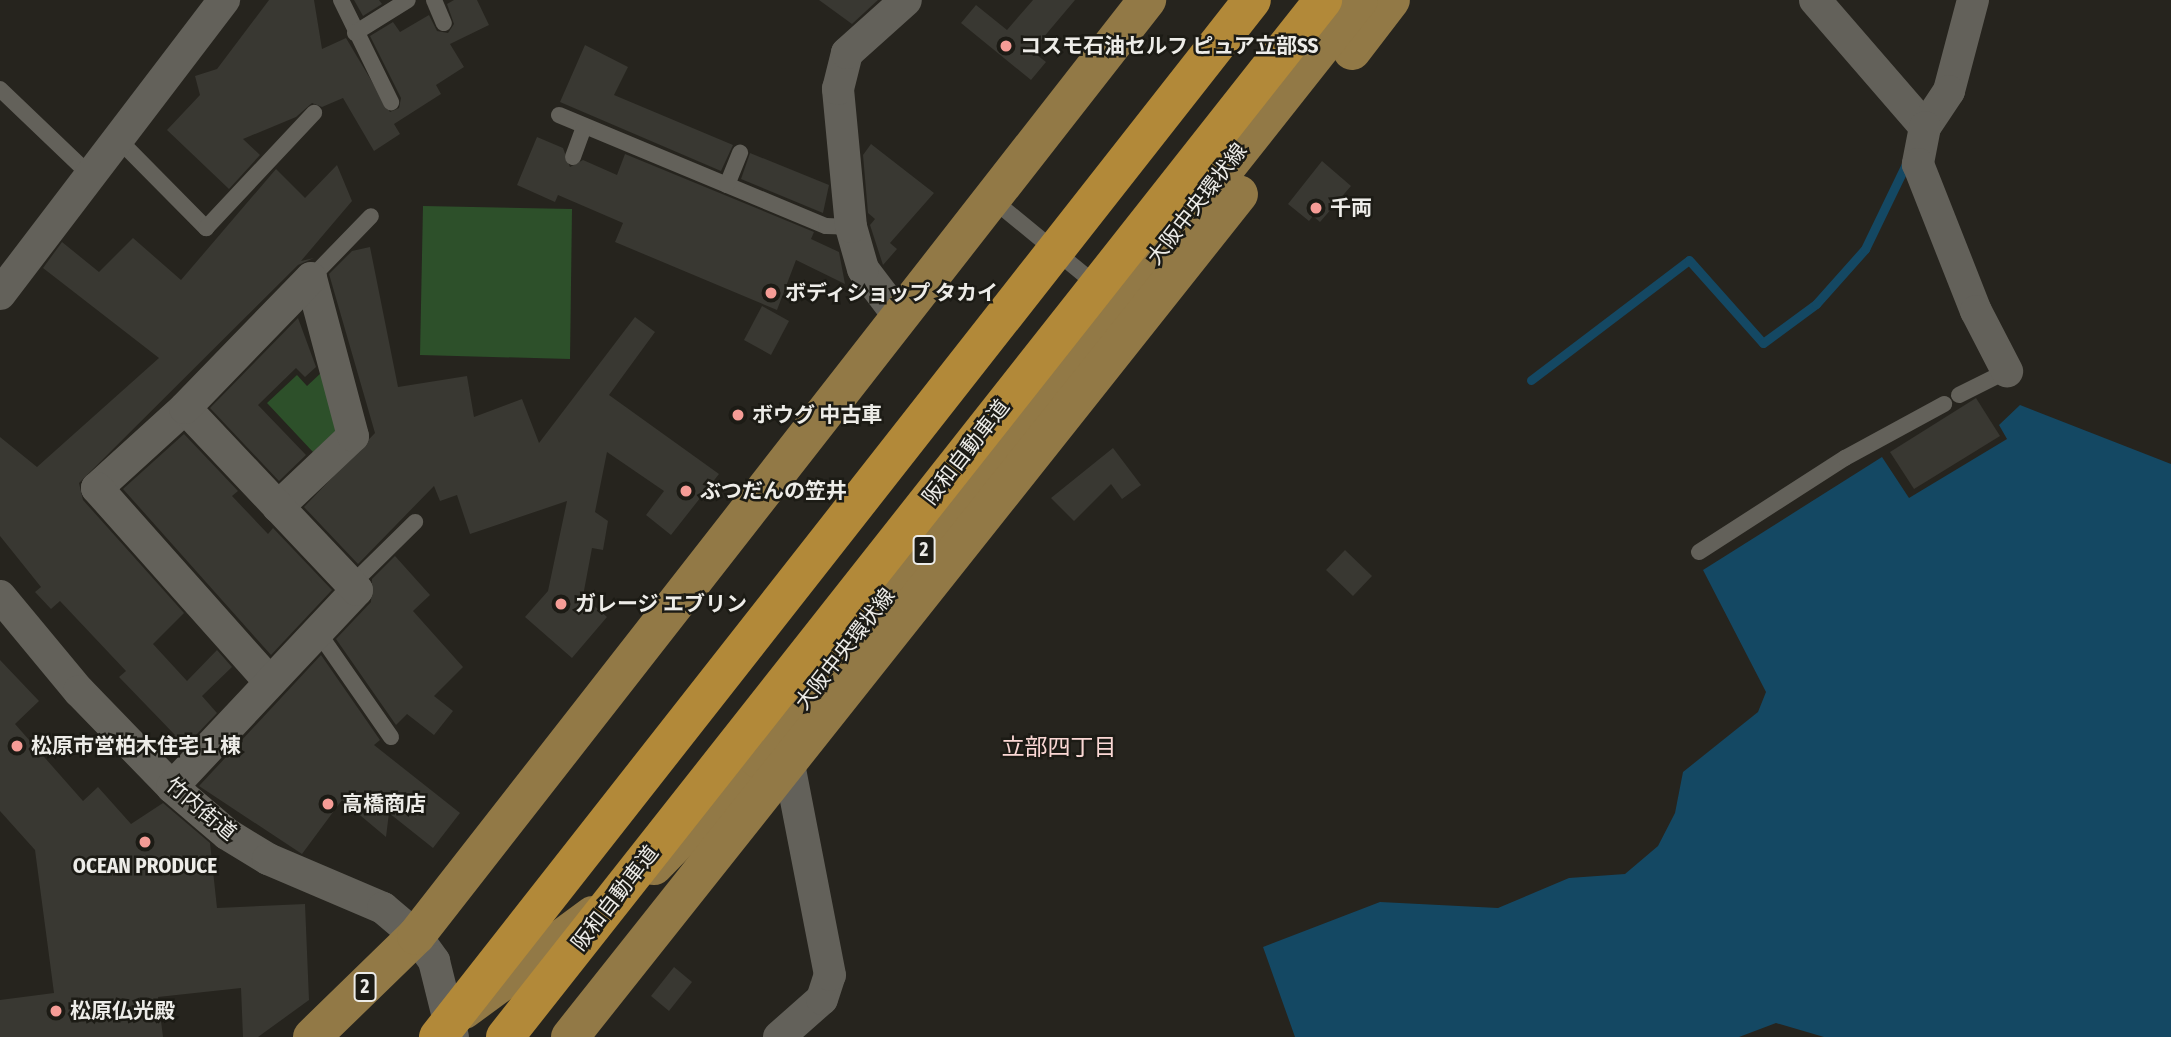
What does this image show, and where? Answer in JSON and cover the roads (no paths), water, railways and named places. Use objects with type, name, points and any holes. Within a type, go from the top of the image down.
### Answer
[{"type":"highway","points":[[438,1037],[1252,0]]},
{"type":"highway","name":"阪和自動車道","points":[[505,1037],[1323,0]]},
{"type":"main road","name":"2","points":[[312,1037],[416,936],[897,314],[1147,0]]},
{"type":"main road","name":"大阪中央環状線","points":[[426,1037],[577,928],[717,806],[1359,0]]},
{"type":"main road","name":"大阪中央環状線","points":[[570,1037],[789,764],[1391,0]]},
{"type":"main road","points":[[345,1037],[416,936]]},
{"type":"street","points":[[0,293],[223,0]]},
{"type":"street","points":[[1815,0],[1925,128]]},
{"type":"street","points":[[1973,0],[1949,91],[1925,128],[1918,164],[2007,372]]},
{"type":"street","points":[[897,314],[863,269],[851,227],[838,89],[847,53],[898,2]]},
{"type":"street","points":[[270,682],[97,488],[185,408],[311,278]]},
{"type":"street","points":[[278,507],[353,436],[311,278]]},
{"type":"street","points":[[172,787],[357,590],[185,408]]},
{"type":"street","name":"竹内街道","points":[[1,602],[172,787],[268,859],[383,908],[416,936],[434,961],[453,1037]]},
{"type":"street","points":[[779,1037],[822,999],[830,975],[789,764]]},
{"type":"lane","points":[[341,0],[391,102]]},
{"type":"lane","points":[[355,33],[408,0]]},
{"type":"lane","points":[[434,0],[444,23]]},
{"type":"lane","points":[[0,89],[89,174]]},
{"type":"lane","points":[[117,138],[206,228],[314,113]]},
{"type":"lane","points":[[559,115],[826,226],[851,227]]},
{"type":"lane","points":[[573,157],[584,126]]},
{"type":"lane","points":[[727,185],[740,153]]},
{"type":"lane","points":[[990,198],[1140,320]]},
{"type":"lane","points":[[311,278],[371,216]]},
{"type":"lane","points":[[1959,395],[2007,372]]},
{"type":"lane","points":[[1699,552],[1845,458],[1944,404]]},
{"type":"lane","points":[[351,584],[415,522]]},
{"type":"lane","points":[[317,632],[391,737]]},
{"type":"water","points":[[2020,405],[2171,464],[2171,1037],[1824,1037],[1776,1023],[1739,1037],[1295,1037],[1263,947],[1380,902],[1498,908],[1569,878],[1625,874],[1658,846],[1675,813],[1683,772],[1758,712],[1766,692],[1703,570],[1882,457],[1909,498],[2007,439],[1999,425]]},
{"type":"waterway","points":[[1531,380],[1689,260],[1763,343],[1816,304],[1865,249],[1909,158]]},
{"type":"place","name":"コスモ石油セルフ ピュア立部SS","points":[[1006,46]]},
{"type":"place","name":"千両","points":[[1316,208]]},
{"type":"place","name":"ボディショップ タカイ","points":[[771,293]]},
{"type":"place","name":"ボウグ 中古車","points":[[738,415]]},
{"type":"place","name":"ぶつだんの笠井","points":[[686,491]]},
{"type":"place","name":"ガレージ エブリン","points":[[561,604]]},
{"type":"place","name":"松原市営柏木住宅１棟","points":[[17,746]]},
{"type":"place","name":"高橋商店","points":[[328,804]]},
{"type":"place","name":"OCEAN PRODUCE","points":[[145,842]]},
{"type":"place","name":"松原仏光殿","points":[[56,1011]]},
{"type":"district","name":"立部四丁目","points":[[1059,747]]}]
